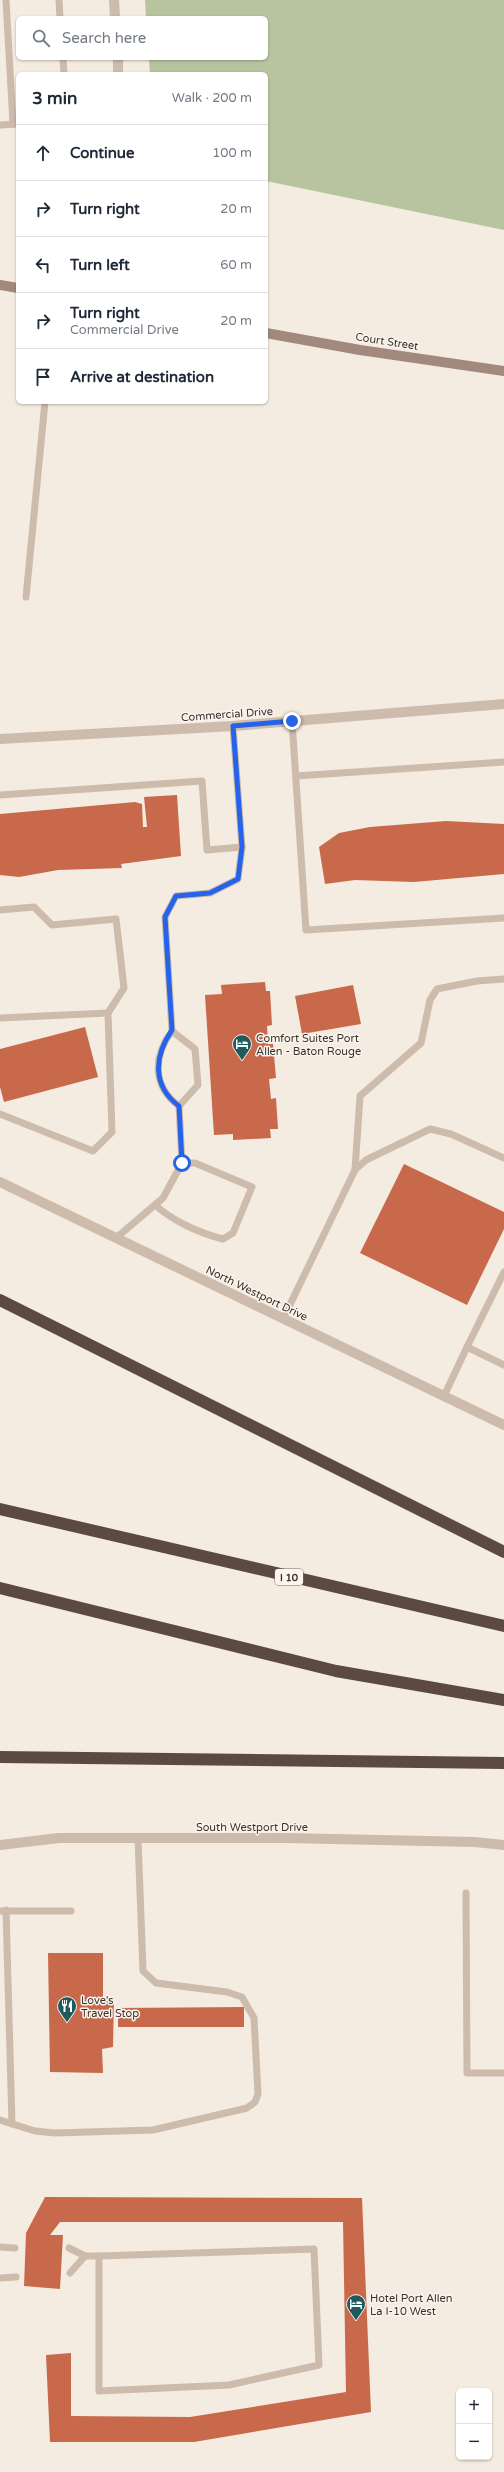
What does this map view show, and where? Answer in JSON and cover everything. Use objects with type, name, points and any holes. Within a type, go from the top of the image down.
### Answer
[{"type":"highway","points":[[0,1300],[504,1552]]},
{"type":"highway","name":"I 10","points":[[0,1509],[74,1528],[504,1626]]},
{"type":"highway","points":[[0,1588],[336,1671],[504,1700]]},
{"type":"highway","points":[[0,1757],[504,1763]]},
{"type":"main road","points":[[0,285],[16,288]]},
{"type":"main road","name":"Court Street","points":[[268,333],[360,350],[504,371]]},
{"type":"street","points":[[114,0],[115,16]]},
{"type":"street","points":[[118,60],[118,72]]},
{"type":"street","name":"Commercial Drive","points":[[0,739],[233,726],[504,704]]},
{"type":"street","name":"North Westport Drive","points":[[0,1182],[504,1425]]},
{"type":"street","name":"South Westport Drive","points":[[0,1845],[59,1838],[138,1838],[468,1842],[504,1845]]},
{"type":"lane","points":[[0,125],[16,124],[6,0]]},
{"type":"lane","points":[[59,0],[60,16]]},
{"type":"lane","points":[[63,60],[64,72]]},
{"type":"lane","points":[[26,596],[45,404]]},
{"type":"lane","points":[[292,721],[306,930],[504,918]]},
{"type":"lane","points":[[179,1106],[169,1098],[161,1088],[158,1059],[164,1042],[172,1030],[165,917],[176,896],[210,893],[238,879],[242,847],[233,726]]},
{"type":"lane","points":[[296,776],[504,762]]},
{"type":"lane","points":[[0,795],[202,781],[207,850],[242,847]]},
{"type":"lane","points":[[0,910],[34,907],[52,924],[116,919],[124,988],[108,1013],[112,1132],[93,1152],[0,1114]]},
{"type":"lane","points":[[283,1319],[355,1170],[360,1096],[421,1043],[430,1000],[438,989],[477,981],[504,978]]},
{"type":"lane","points":[[0,1018],[108,1013]]},
{"type":"lane","points":[[116,1238],[163,1198],[182,1163],[179,1106],[198,1085],[195,1049],[172,1030]]},
{"type":"lane","points":[[355,1170],[366,1160],[430,1128],[451,1134],[504,1158]]},
{"type":"lane","points":[[155,1205],[166,1215],[211,1236],[223,1239],[234,1233],[252,1187],[195,1163],[182,1163]]},
{"type":"lane","points":[[444,1396],[504,1272]]},
{"type":"lane","points":[[467,1347],[504,1365]]},
{"type":"lane","points":[[0,2120],[35,2131],[55,2133],[153,2130],[247,2108],[255,2102],[258,2094],[254,2018],[242,1997],[227,1992],[156,1983],[143,1971],[138,1838]]},
{"type":"lane","points":[[466,1893],[467,2073],[504,2073]]},
{"type":"lane","points":[[12,2124],[3,1910],[71,1911]]},
{"type":"lane","points":[[0,2247],[15,2248]]},
{"type":"lane","points":[[69,2248],[85,2256],[314,2249],[319,2365],[229,2385],[99,2391],[99,2256]]},
{"type":"lane","points":[[70,2273],[85,2256]]},
{"type":"lane","points":[[0,2278],[16,2277]]},
{"type":"green space","points":[[145,0],[504,0],[504,230],[268,181],[268,72],[150,72],[149,60],[268,60],[268,16],[146,16]]},
{"type":"building","points":[[177,795],[181,856],[121,864],[122,868],[58,870],[19,877],[0,875],[0,814],[135,802],[142,804],[143,827],[147,827],[144,797]]},
{"type":"building","points":[[446,821],[504,824],[504,874],[414,882],[355,880],[325,884],[319,847],[339,833],[370,827]]},
{"type":"building","name":"Comfort Suites Port Allen - Baton Rouge","points":[[265,982],[266,991],[270,991],[272,1025],[267,1026],[268,1044],[273,1044],[276,1078],[269,1079],[271,1099],[276,1098],[278,1129],[270,1129],[271,1138],[233,1140],[233,1134],[214,1135],[205,995],[222,994],[221,985]]},
{"type":"building","points":[[353,985],[361,1024],[302,1034],[295,996]]},
{"type":"building","points":[[85,1027],[98,1077],[4,1102],[0,1087],[0,1049]]},
{"type":"building","points":[[404,1164],[504,1212],[504,1229],[467,1305],[360,1253]]},
{"type":"building","points":[[48,1953],[103,1953],[103,1997],[114,1998],[113,2047],[102,2049],[103,2073],[50,2072]]},
{"type":"building","points":[[244,2007],[244,2027],[118,2027],[118,2008]]},
{"type":"building","name":"Hotel Port Allen La I-10 West","points":[[45,2197],[362,2198],[371,2412],[194,2442],[50,2442],[46,2355],[71,2353],[71,2416],[190,2417],[346,2392],[343,2222],[60,2222],[50,2235],[63,2235],[60,2289],[24,2286],[26,2233]]},
{"type":"place","name":"Comfort Suites Port Allen - Baton Rouge","points":[[242,1061]]},
{"type":"place","name":"Love's Travel Stop","points":[[67,2023]]},
{"type":"place","name":"Hotel Port Allen La I-10 West","points":[[356,2321]]},
{"type":"route","points":[[182,1163],[179,1106],[169,1098],[161,1088],[158,1059],[164,1042],[172,1030],[165,917],[176,896],[210,893],[238,879],[242,847],[233,726],[292,721]]}]
